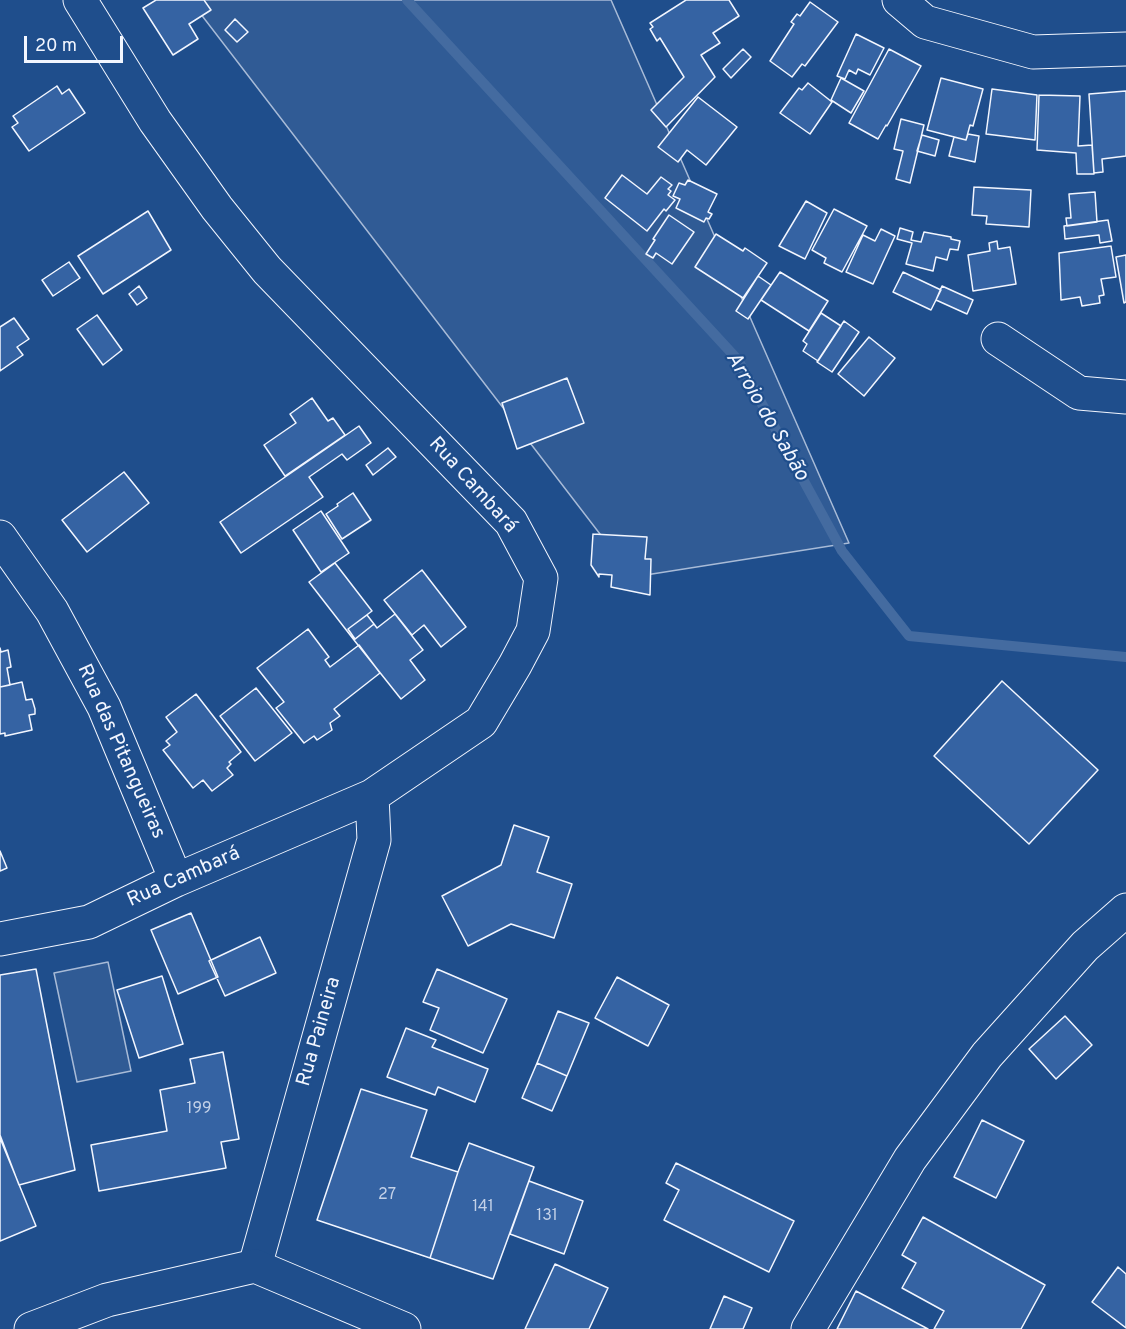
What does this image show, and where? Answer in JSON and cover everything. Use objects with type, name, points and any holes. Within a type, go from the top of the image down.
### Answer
[{"type":"street","name":"Rua Cambará","points":[[0,939],[89,922],[176,880],[372,796],[481,722],[533,631],[541,578],[511,522],[267,270],[217,208],[154,121],[80,0]]},
{"type":"street","points":[[899,0],[925,21],[1033,51],[1126,49]]},
{"type":"street","points":[[998,339],[1078,393],[1126,397]]},
{"type":"street","name":"Rua das Pitangueiras","points":[[0,537],[52,611],[104,707],[176,880]]},
{"type":"street","name":"Rua Paineira","points":[[255,1266],[374,840],[372,796]]},
{"type":"street","points":[[808,1329],[910,1159],[987,1055],[1085,946],[1126,910]]},
{"type":"street","points":[[31,1329],[107,1300],[255,1266],[404,1329]]},
{"type":"shaded area","points":[[190,0],[611,0],[849,543],[633,577]]},
{"type":"shaded area","points":[[108,962],[131,1071],[77,1082],[54,973]]},
{"type":"building","points":[[156,0],[204,0],[211,10],[189,24],[198,39],[173,55],[143,8]]},
{"type":"building","points":[[686,0],[729,0],[739,16],[713,33],[720,43],[701,55],[715,77],[666,127],[651,110],[684,77],[660,38],[657,41],[650,29],[653,27],[650,23]]},
{"type":"building","points":[[810,2],[838,22],[805,66],[802,64],[792,77],[770,61],[794,24],[791,22],[797,14],[800,16]]},
{"type":"building","points":[[235,19],[248,32],[237,42],[225,30]]},
{"type":"building","points":[[856,34],[884,48],[870,75],[858,69],[856,74],[849,70],[845,79],[837,76]]},
{"type":"building","points":[[743,49],[751,57],[731,78],[723,69]]},
{"type":"building","points":[[889,49],[921,66],[878,139],[849,123]]},
{"type":"building","points":[[841,78],[864,91],[851,113],[831,100]]},
{"type":"building","points":[[941,78],[983,89],[973,126],[970,125],[966,140],[927,130]]},
{"type":"building","points":[[808,83],[832,102],[810,134],[780,113],[799,88],[802,90]]},
{"type":"building","points":[[57,86],[62,94],[69,89],[85,113],[29,151],[12,127],[18,123],[13,116]]},
{"type":"building","points":[[992,89],[1037,95],[1035,140],[986,134]]},
{"type":"building","points":[[1126,91],[1126,156],[1102,159],[1103,172],[1094,173],[1089,94]]},
{"type":"building","points":[[1039,95],[1080,96],[1078,146],[1092,145],[1094,174],[1077,174],[1076,153],[1037,150]]},
{"type":"building","points":[[698,97],[737,127],[706,165],[687,150],[678,162],[658,147]]},
{"type":"building","points":[[901,119],[924,125],[910,183],[896,179],[903,151],[894,149]]},
{"type":"building","points":[[968,134],[979,136],[975,162],[949,156],[954,137],[966,140]]},
{"type":"building","points":[[922,135],[939,140],[935,156],[917,151]]},
{"type":"building","points":[[622,175],[647,194],[661,177],[672,185],[668,189],[671,191],[668,195],[675,200],[666,211],[664,209],[647,231],[605,198]]},
{"type":"building","points":[[688,180],[717,194],[708,212],[712,214],[704,222],[676,208],[680,199],[673,196],[679,183],[685,185]]},
{"type":"building","points":[[974,187],[1031,190],[1029,227],[986,224],[987,216],[972,215]]},
{"type":"building","points":[[1095,192],[1097,222],[1067,226],[1066,218],[1071,218],[1069,194]]},
{"type":"building","points":[[806,201],[827,213],[805,259],[779,246]]},
{"type":"building","points":[[834,209],[867,226],[842,272],[824,263],[826,258],[812,250]]},
{"type":"building","points":[[148,211],[171,250],[103,294],[78,256]]},
{"type":"building","points":[[669,215],[694,232],[672,264],[656,253],[653,258],[646,254]]},
{"type":"building","points":[[1108,220],[1112,241],[1100,243],[1099,235],[1065,239],[1064,226]]},
{"type":"building","points":[[900,228],[913,232],[911,240],[921,242],[924,232],[951,237],[951,239],[960,241],[958,250],[950,249],[947,260],[936,257],[933,271],[906,264],[912,243],[897,239]]},
{"type":"building","points":[[881,229],[895,236],[873,284],[846,272],[863,235],[875,241]]},
{"type":"building","points":[[716,234],[743,251],[745,248],[767,263],[743,298],[695,267]]},
{"type":"building","points":[[997,241],[998,249],[1010,247],[1016,284],[973,291],[968,255],[990,251],[989,243]]},
{"type":"building","points":[[1111,246],[1116,277],[1101,279],[1104,295],[1099,296],[1100,303],[1082,306],[1080,297],[1061,300],[1059,253]]},
{"type":"building","points":[[1126,255],[1126,302],[1124,303],[1116,257]]},
{"type":"building","points":[[69,262],[80,278],[53,296],[42,280]]},
{"type":"building","points":[[780,272],[828,301],[809,331],[761,300]]},
{"type":"building","points":[[903,272],[941,290],[931,310],[893,292]]},
{"type":"building","points":[[758,276],[771,285],[748,319],[736,311]]},
{"type":"building","points":[[139,286],[147,298],[137,305],[129,294]]},
{"type":"building","points":[[942,286],[973,300],[967,314],[936,300]]},
{"type":"building","points":[[821,313],[841,326],[818,361],[803,351],[807,344],[803,341]]},
{"type":"building","points":[[97,315],[122,350],[103,365],[77,329]]},
{"type":"building","points":[[14,318],[29,339],[17,347],[23,355],[0,371],[0,327]]},
{"type":"building","points":[[844,321],[859,332],[832,372],[817,362]]},
{"type":"building","points":[[869,337],[895,358],[864,396],[838,374]]},
{"type":"building","points":[[567,378],[584,423],[517,449],[502,403]]},
{"type":"building","points":[[312,398],[328,421],[333,418],[345,435],[285,476],[264,445],[296,423],[290,414]]},
{"type":"building","points":[[359,426],[371,443],[347,460],[342,454],[309,477],[323,497],[241,553],[220,522]]},
{"type":"building","points":[[388,448],[396,457],[373,475],[366,465]]},
{"type":"building","points":[[124,472],[149,503],[87,552],[62,520]]},
{"type":"building","points":[[353,493],[371,520],[342,539],[326,514]]},
{"type":"building","points":[[321,511],[349,553],[321,572],[293,530]]},
{"type":"building","points":[[593,534],[647,537],[645,559],[651,559],[650,595],[611,587],[612,575],[599,574],[599,577],[591,565]]},
{"type":"building","points":[[335,563],[372,611],[348,629],[354,640],[309,582]]},
{"type":"building","points":[[422,570],[466,627],[441,647],[424,625],[412,635],[384,600]]},
{"type":"building","points":[[395,614],[423,650],[410,660],[425,680],[401,699],[354,640],[374,624],[377,628]]},
{"type":"building","points":[[367,615],[374,624],[355,639],[348,629]]},
{"type":"building","points":[[308,629],[329,657],[325,660],[330,667],[359,645],[380,673],[334,709],[340,716],[330,723],[332,730],[317,740],[314,736],[304,743],[276,708],[284,702],[257,668]]},
{"type":"building","points":[[0,648],[1,652],[8,650],[11,667],[7,668],[10,685],[0,687]]},
{"type":"building","points":[[1002,681],[1098,770],[1029,844],[934,756]]},
{"type":"building","points":[[22,682],[26,700],[32,699],[35,709],[35,714],[29,715],[32,730],[5,736],[5,733],[0,734],[0,687]]},
{"type":"building","points":[[256,688],[292,733],[255,761],[220,716]]},
{"type":"building","points":[[196,694],[241,752],[229,762],[231,764],[227,768],[233,775],[212,791],[203,780],[193,788],[163,750],[170,745],[166,741],[177,732],[166,717]]},
{"type":"building","points":[[514,825],[549,837],[537,872],[572,884],[554,938],[511,924],[468,946],[442,896],[501,865]]},
{"type":"building","points":[[0,851],[7,868],[0,871]]},
{"type":"building","points":[[191,913],[218,977],[178,994],[151,930]]},
{"type":"building","points":[[260,937],[276,973],[225,996],[209,961]]},
{"type":"building","points":[[36,969],[75,1170],[19,1185],[0,1135],[0,975]]},
{"type":"building","points":[[437,969],[507,999],[483,1053],[430,1030],[439,1008],[423,1002]]},
{"type":"building","points":[[162,976],[183,1044],[139,1058],[117,990]]},
{"type":"building","points":[[617,977],[669,1005],[648,1046],[595,1018]]},
{"type":"building","points":[[558,1011],[589,1023],[567,1076],[537,1063]]},
{"type":"building","points":[[1065,1016],[1092,1045],[1056,1079],[1029,1049]]},
{"type":"building","points":[[406,1028],[436,1040],[432,1047],[488,1069],[475,1102],[438,1087],[435,1095],[387,1077]]},
{"type":"building","points":[[223,1052],[239,1139],[221,1142],[226,1168],[99,1191],[91,1145],[167,1131],[160,1090],[195,1083],[190,1059]]},
{"type":"building","points":[[537,1063],[567,1076],[552,1111],[522,1098]]},
{"type":"building","points":[[361,1089],[427,1110],[411,1157],[458,1172],[430,1258],[317,1220]]},
{"type":"building","points":[[982,1120],[1024,1141],[996,1198],[954,1177]]},
{"type":"building","points":[[0,1138],[36,1226],[0,1241]]},
{"type":"building","points":[[469,1143],[534,1167],[493,1279],[430,1258]]},
{"type":"building","points":[[676,1163],[794,1221],[769,1272],[664,1220],[679,1190],[666,1183]]},
{"type":"building","points":[[529,1181],[583,1201],[564,1254],[510,1234]]},
{"type":"building","points":[[923,1217],[1045,1285],[1021,1329],[934,1329],[944,1311],[902,1288],[916,1263],[902,1255]]},
{"type":"building","points":[[555,1264],[608,1288],[589,1329],[525,1329]]},
{"type":"building","points":[[1118,1267],[1126,1274],[1126,1328],[1092,1302]]},
{"type":"building","points":[[856,1291],[928,1329],[837,1329]]},
{"type":"building","points":[[724,1296],[752,1308],[743,1329],[710,1329]]},
{"type":"waterway","name":"Arroio do Sabão","points":[[407,0],[738,360],[842,551],[909,636],[1126,657]]}]
